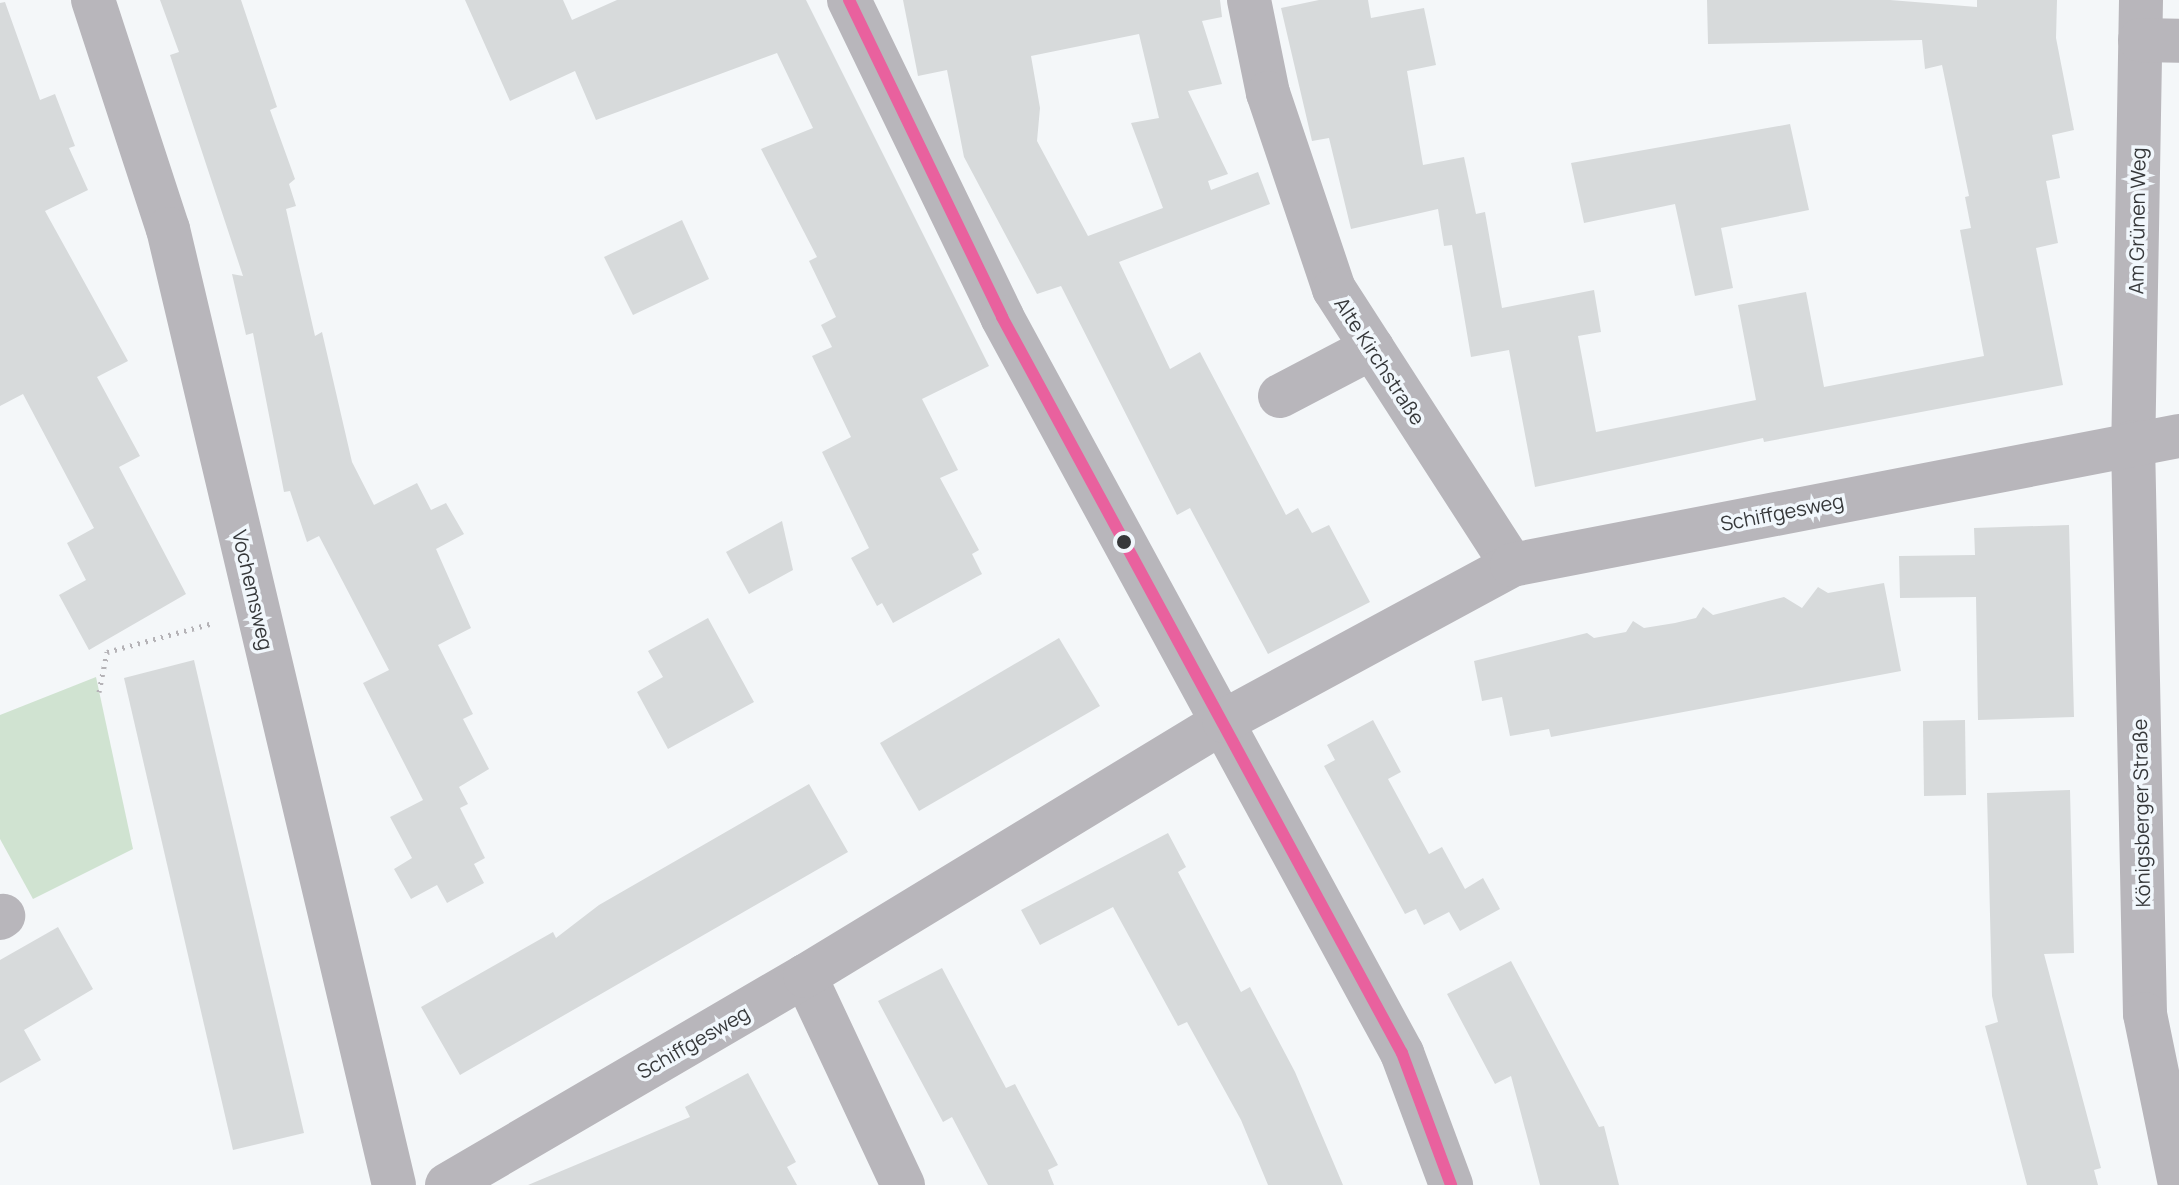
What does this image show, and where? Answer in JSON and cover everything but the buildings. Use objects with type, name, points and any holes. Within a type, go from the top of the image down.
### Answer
[{"type":"street","name":"Vochemsweg","points":[[93,0],[168,229],[394,1185]]},
{"type":"street","points":[[849,0],[1002,317],[1402,1053],[1451,1185]]},
{"type":"street","name":"Alte Kirchstraße","points":[[1249,0],[1268,93],[1334,289],[1512,565]]},
{"type":"street","name":"Am Grünen Weg","points":[[2133,442],[2153,27]]},
{"type":"street","points":[[1280,396],[1372,348]]},
{"type":"street","name":"Schiffgesweg","points":[[447,1185],[805,976],[1224,721],[1512,565],[2133,442],[2179,436]]},
{"type":"street","name":"Königsberger Straße","points":[[2133,442],[2145,1014],[2179,1180]]},
{"type":"street","points":[[805,976],[903,1185]]},
{"type":"path","points":[[99,692],[107,652],[258,611]]},
{"type":"green space","points":[[96,677],[133,849],[33,899],[0,839],[0,715]]},
{"type":"transit line","points":[[849,0],[1002,317],[1402,1053],[1451,1185]]}]
